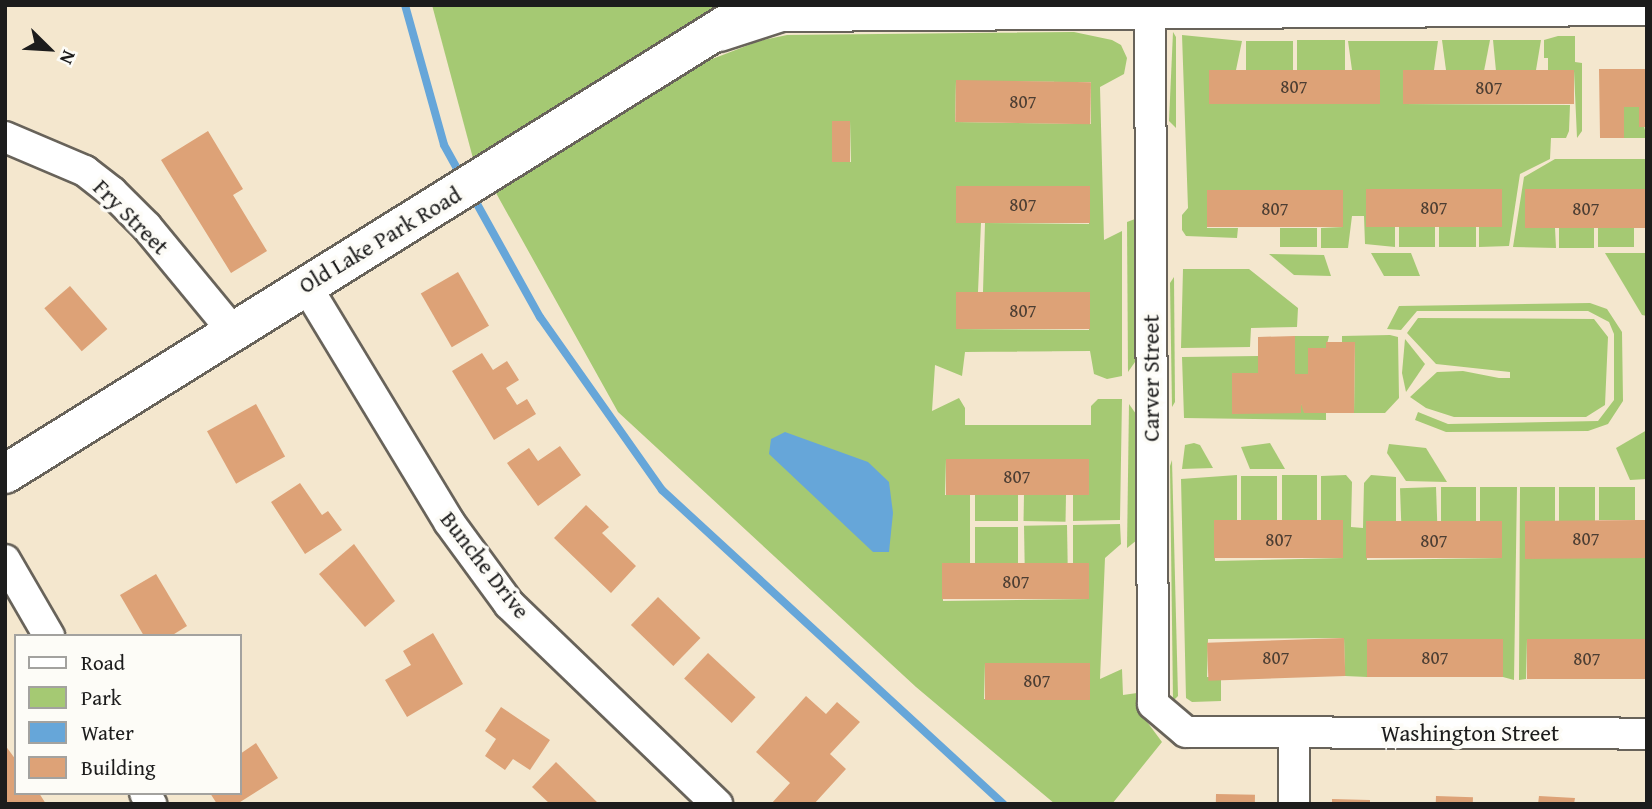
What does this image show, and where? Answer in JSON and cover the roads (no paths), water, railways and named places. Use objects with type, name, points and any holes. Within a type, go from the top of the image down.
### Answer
[{"type":"street","name":"Old Lake Park Road","points":[[5,474],[305,284],[453,197],[719,32],[754,5]]},
{"type":"street","points":[[719,32],[781,12],[890,8],[1628,6]]},
{"type":"street","name":"Carver Street","points":[[1150,9],[1153,704],[1186,732]]},
{"type":"street","name":"Fry Street","points":[[5,136],[85,171],[112,192],[147,227],[232,330]]},
{"type":"street","name":"Bunche Drive","points":[[305,284],[449,522],[509,604],[716,804]]},
{"type":"street","points":[[5,560],[48,634]]},
{"type":"street","name":"Washington Street","points":[[1186,732],[1647,734]]},
{"type":"street","points":[[1294,732],[1294,804]]},
{"type":"water","points":[[785,432],[868,462],[889,482],[893,513],[889,552],[873,552],[769,454],[771,439]]},
{"type":"waterway","points":[[405,5],[444,145],[462,178]]},
{"type":"waterway","points":[[472,195],[540,317],[662,490],[1004,804]]}]
